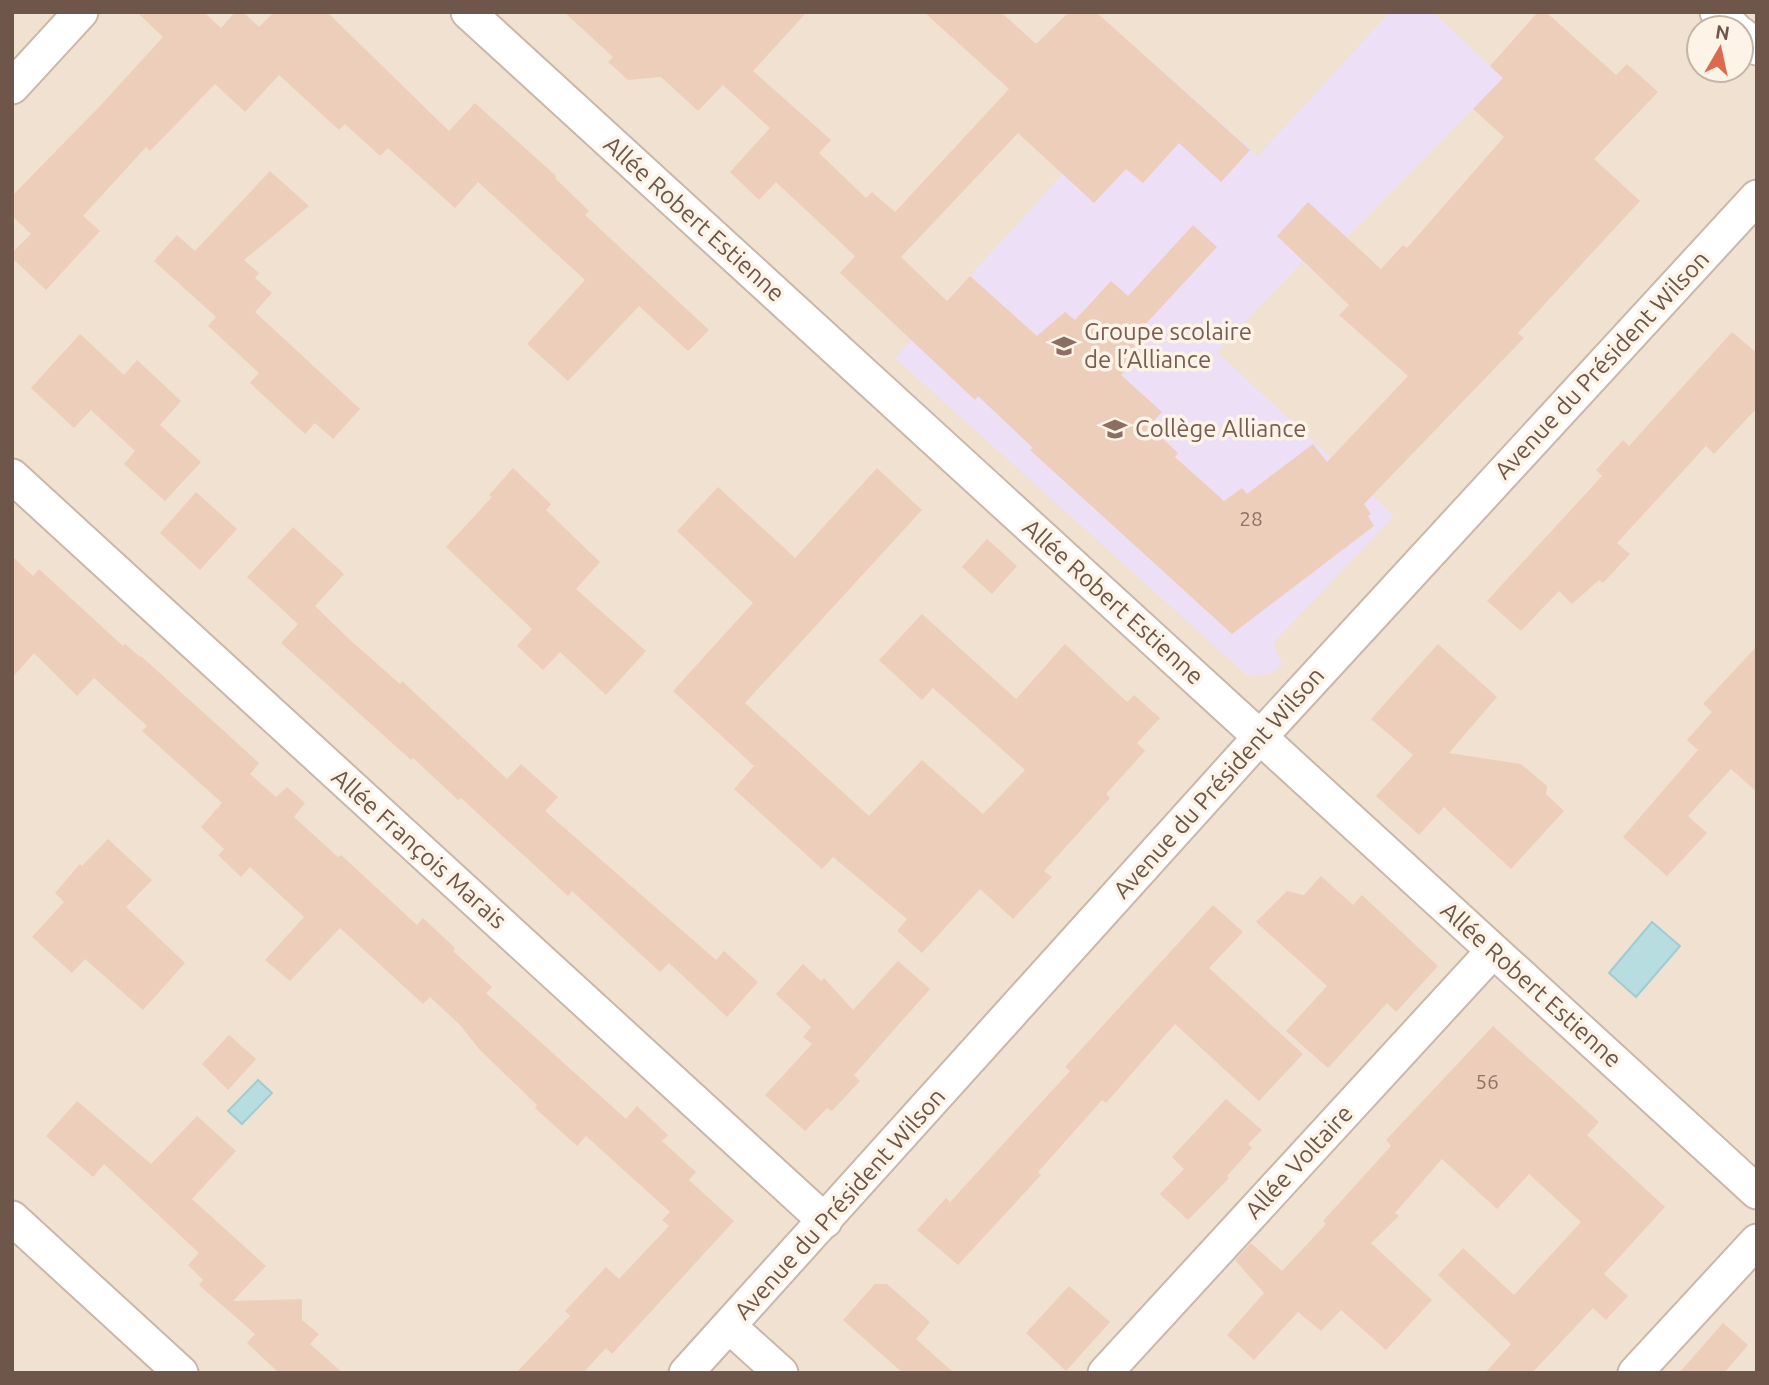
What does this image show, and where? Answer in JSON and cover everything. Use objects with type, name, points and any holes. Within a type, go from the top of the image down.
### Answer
[{"type":"street","points":[[12,87],[80,12]]},
{"type":"street","name":"Allée Robert Estienne","points":[[468,12],[1757,1192]]},
{"type":"street","name":"Avenue du Président Wilson","points":[[686,1373],[1260,737],[1757,197]]},
{"type":"street","name":"Allée François Marais","points":[[12,477],[825,1221]]},
{"type":"street","name":"Allée Voltaire","points":[[1105,1373],[1493,951]]},
{"type":"street","points":[[12,1219],[181,1373]]},
{"type":"street","points":[[1635,1373],[1757,1241]]},
{"type":"street","points":[[729,1326],[781,1373]]},
{"type":"shaded area","points":[[12,12],[1757,12],[1757,1373],[12,1373]]},
{"type":"shaded area","name":"Groupe scolaire de l’Alliance","points":[[1390,12],[1433,12],[1503,78],[1314,272],[1302,262],[1217,352],[1394,516],[1273,643],[1282,663],[1271,674],[1248,676],[895,358],[1159,68],[1258,156]]},
{"type":"water","points":[[1652,922],[1680,946],[1636,997],[1609,973]]},
{"type":"water","points":[[258,1080],[272,1093],[242,1124],[228,1111]]},
{"type":"building","points":[[137,12],[204,12],[221,28],[235,12],[243,12],[259,27],[274,12],[327,12],[449,131],[475,103],[556,176],[589,211],[585,215],[709,330],[688,351],[639,306],[568,381],[527,344],[585,280],[478,182],[455,208],[388,148],[380,156],[345,124],[339,130],[279,75],[245,112],[215,84],[150,151],[146,147],[83,216],[100,231],[46,290],[12,258],[12,253],[31,234],[12,216],[12,196],[163,37]]},
{"type":"building","points":[[564,12],[807,12],[753,71],[831,140],[819,153],[866,198],[872,192],[895,212],[1009,89],[924,12],[1001,12],[1036,44],[1069,12],[1096,12],[1250,150],[1221,182],[1179,143],[1143,183],[1126,169],[1094,203],[1018,133],[901,257],[947,301],[970,276],[1037,336],[1065,312],[1075,320],[1111,281],[1128,296],[1193,225],[1217,247],[1130,341],[1142,353],[1121,375],[1162,412],[1149,426],[1178,453],[1175,457],[1224,501],[1242,488],[1247,494],[1313,444],[1327,462],[1408,376],[1339,315],[1349,305],[1277,236],[1308,202],[1381,269],[1403,245],[1407,248],[1504,137],[1473,109],[1503,78],[1490,66],[1538,12],[1546,12],[1616,75],[1627,64],[1658,92],[1594,159],[1640,201],[1518,333],[1524,338],[1364,504],[1371,514],[1368,516],[1374,526],[1232,634],[1030,450],[1033,448],[978,396],[975,400],[840,273],[855,256],[776,182],[759,200],[730,172],[770,128],[723,85],[698,111],[661,77],[628,80],[608,62],[613,57]]},
{"type":"building","points":[[270,171],[309,206],[244,260],[259,273],[255,278],[272,293],[255,312],[360,409],[333,439],[315,423],[305,434],[250,383],[259,373],[208,326],[216,317],[154,261],[177,235],[195,251]]},
{"type":"building","points":[[1732,332],[1757,353],[1757,408],[1714,454],[1706,446],[1617,543],[1630,554],[1603,583],[1599,580],[1572,604],[1559,591],[1521,631],[1487,601],[1602,476],[1596,470],[1623,440],[1629,446]]},
{"type":"building","points":[[80,334],[124,375],[137,360],[181,401],[160,425],[201,462],[165,501],[124,464],[135,451],[91,410],[74,428],[31,388]]},
{"type":"building","points":[[513,468],[551,504],[546,510],[600,562],[576,589],[646,651],[606,695],[560,652],[543,670],[517,646],[532,629],[446,547],[492,497],[489,495]]},
{"type":"building","points":[[877,468],[922,510],[745,703],[869,816],[922,760],[983,814],[1025,770],[933,688],[922,700],[879,660],[922,614],[1016,699],[1065,644],[1127,702],[1134,695],[1160,718],[1137,743],[1145,751],[1106,794],[1110,798],[1044,871],[1052,877],[1013,919],[980,889],[922,953],[897,931],[907,919],[833,857],[822,869],[734,789],[754,766],[673,691],[753,603],[677,531],[718,487],[795,558]]},
{"type":"building","points":[[196,492],[237,529],[200,570],[160,533]]},
{"type":"building","points":[[293,527],[344,574],[315,606],[400,684],[402,681],[507,779],[521,764],[558,797],[545,811],[716,960],[724,951],[758,982],[727,1017],[669,963],[660,972],[572,891],[568,896],[461,798],[458,800],[413,758],[411,760],[281,643],[298,624],[247,577]]},
{"type":"building","points":[[987,539],[1017,566],[992,594],[962,567]]},
{"type":"building","points":[[12,556],[33,576],[39,569],[123,646],[125,644],[141,656],[259,763],[250,774],[276,797],[287,787],[305,803],[294,817],[338,857],[341,855],[417,925],[423,918],[455,948],[453,951],[492,987],[486,993],[626,1119],[637,1106],[668,1135],[662,1141],[696,1172],[689,1180],[734,1221],[612,1354],[606,1348],[583,1373],[516,1373],[570,1316],[565,1311],[606,1267],[619,1279],[669,1226],[662,1220],[670,1212],[586,1136],[577,1146],[535,1108],[537,1105],[430,997],[423,1004],[340,928],[290,981],[265,960],[304,917],[250,867],[241,877],[218,855],[224,849],[201,827],[222,803],[142,731],[147,726],[94,678],[77,696],[34,653],[12,678]]},
{"type":"building","points":[[1438,644],[1497,697],[1449,753],[1521,764],[1547,786],[1546,794],[1564,811],[1511,869],[1444,807],[1419,835],[1376,796],[1413,755],[1371,719]]},
{"type":"building","points":[[1757,646],[1757,792],[1731,769],[1688,816],[1707,833],[1667,876],[1623,837],[1698,750],[1687,740],[1712,712],[1703,704]]},
{"type":"building","points":[[108,839],[152,880],[126,907],[185,963],[143,1010],[85,959],[72,973],[32,937],[64,902],[55,893],[80,864],[82,866]]},
{"type":"building","points":[[1321,876],[1353,905],[1362,895],[1438,966],[1396,1012],[1387,1003],[1328,1068],[1286,1031],[1327,986],[1256,922],[1287,891],[1304,895]]},
{"type":"building","points":[[1213,905],[1243,932],[1209,968],[1303,1054],[1259,1101],[1175,1024],[1106,1103],[1102,1100],[1038,1172],[1041,1175],[958,1265],[917,1230],[946,1198],[950,1202],[1070,1071],[1065,1067]]},
{"type":"building","points":[[898,961],[930,989],[854,1075],[860,1081],[832,1111],[827,1108],[805,1131],[765,1095],[812,1044],[803,1037],[811,1027],[776,994],[803,964],[821,981],[824,978],[853,1010]]},
{"type":"building","points":[[1493,1026],[1599,1122],[1587,1135],[1665,1207],[1604,1274],[1628,1296],[1606,1320],[1593,1308],[1532,1373],[1485,1373],[1511,1344],[1438,1275],[1463,1248],[1514,1295],[1581,1222],[1529,1174],[1497,1209],[1442,1159],[1395,1213],[1399,1216],[1371,1243],[1432,1300],[1386,1350],[1341,1310],[1321,1331],[1298,1312],[1254,1360],[1227,1335],[1264,1293],[1235,1260],[1251,1243],[1282,1271],[1326,1224],[1323,1221],[1391,1146],[1386,1140]]},
{"type":"building","points":[[229,1035],[256,1059],[228,1090],[202,1064]]},
{"type":"building","points":[[1226,1099],[1262,1130],[1248,1144],[1252,1148],[1227,1176],[1229,1178],[1188,1220],[1160,1194],[1184,1169],[1172,1157]]},
{"type":"building","points":[[77,1101],[151,1164],[197,1116],[236,1151],[192,1199],[266,1266],[233,1301],[302,1299],[302,1320],[319,1334],[310,1344],[343,1373],[279,1373],[247,1343],[255,1334],[199,1285],[203,1280],[188,1265],[199,1253],[104,1164],[93,1177],[46,1136]]},
{"type":"building","points":[[875,1284],[887,1284],[930,1322],[916,1339],[954,1373],[903,1373],[843,1320]]},
{"type":"building","points":[[1069,1286],[1110,1322],[1066,1371],[1026,1333]]},
{"type":"building","points":[[1723,1323],[1748,1345],[1724,1373],[1679,1373]]},
{"type":"place","name":"Groupe scolaire de l’Alliance","points":[[1064,346]]},
{"type":"place","name":"Collège Alliance","points":[[1115,429]]}]
